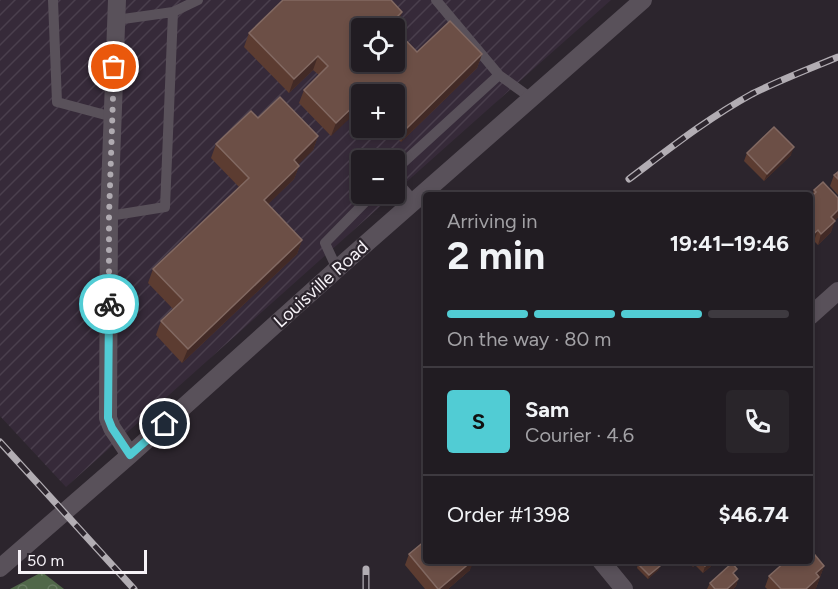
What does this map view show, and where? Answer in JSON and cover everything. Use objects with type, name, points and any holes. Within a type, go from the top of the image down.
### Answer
[{"type":"main road","points":[[117,0],[109,216],[108,418],[130,455]]},
{"type":"main road","name":"Louisville Road","points":[[424,192],[643,0]]},
{"type":"main road","name":"Louisville Road","points":[[1,565],[130,455],[423,193]]},
{"type":"main road","points":[[813,313],[838,291]]},
{"type":"main road","points":[[603,564],[624,589]]},
{"type":"lane","points":[[53,0],[57,102],[113,117]]},
{"type":"lane","points":[[116,20],[173,12],[198,0]]},
{"type":"lane","points":[[436,0],[499,75],[531,98]]},
{"type":"lane","points":[[109,216],[165,207],[173,12]]},
{"type":"lane","points":[[405,161],[499,75]]},
{"type":"lane","points":[[405,191],[414,201]]},
{"type":"lane","points":[[337,269],[326,243],[363,204]]},
{"type":"shaded area","points":[[0,0],[611,0],[405,183],[405,150],[351,150],[351,204],[383,204],[66,487],[0,416]]},
{"type":"green space","points":[[42,572],[64,589],[10,589]]},
{"type":"building","points":[[283,0],[391,0],[402,12],[396,18],[351,18],[351,72],[405,72],[405,39],[417,52],[450,21],[482,54],[407,128],[405,126],[405,84],[351,84],[351,109],[336,123],[304,90],[328,66],[318,56],[294,79],[249,33]]},
{"type":"building","points":[[280,97],[318,136],[294,160],[299,166],[264,200],[302,240],[188,349],[161,321],[183,300],[153,269],[249,178],[216,144],[251,111],[258,118]]},
{"type":"building","points":[[774,127],[794,147],[767,174],[747,153]]},
{"type":"building","points":[[823,182],[838,198],[838,210],[831,217],[835,221],[821,234],[818,230],[813,234],[813,195],[816,192],[814,190]]},
{"type":"building","points":[[423,542],[423,564],[468,564],[438,589],[409,554]]},
{"type":"building","points":[[813,553],[824,566],[816,573],[819,577],[806,589],[781,589],[769,576],[783,564],[813,564]]},
{"type":"building","points":[[638,564],[658,564],[660,566],[649,575]]},
{"type":"building","points":[[731,564],[737,569],[733,573],[738,579],[727,589],[715,589],[710,583]]},
{"type":"railway","points":[[629,179],[689,134],[736,103],[773,84],[838,57]]},
{"type":"railway","points":[[0,442],[134,589]]},
{"type":"railway","points":[[366,569],[366,589]]},
{"type":"way so far","points":[[109,304],[109,216],[114,67]]},
{"type":"route","points":[[109,304],[108,418],[112,428],[130,455],[165,424]]}]
